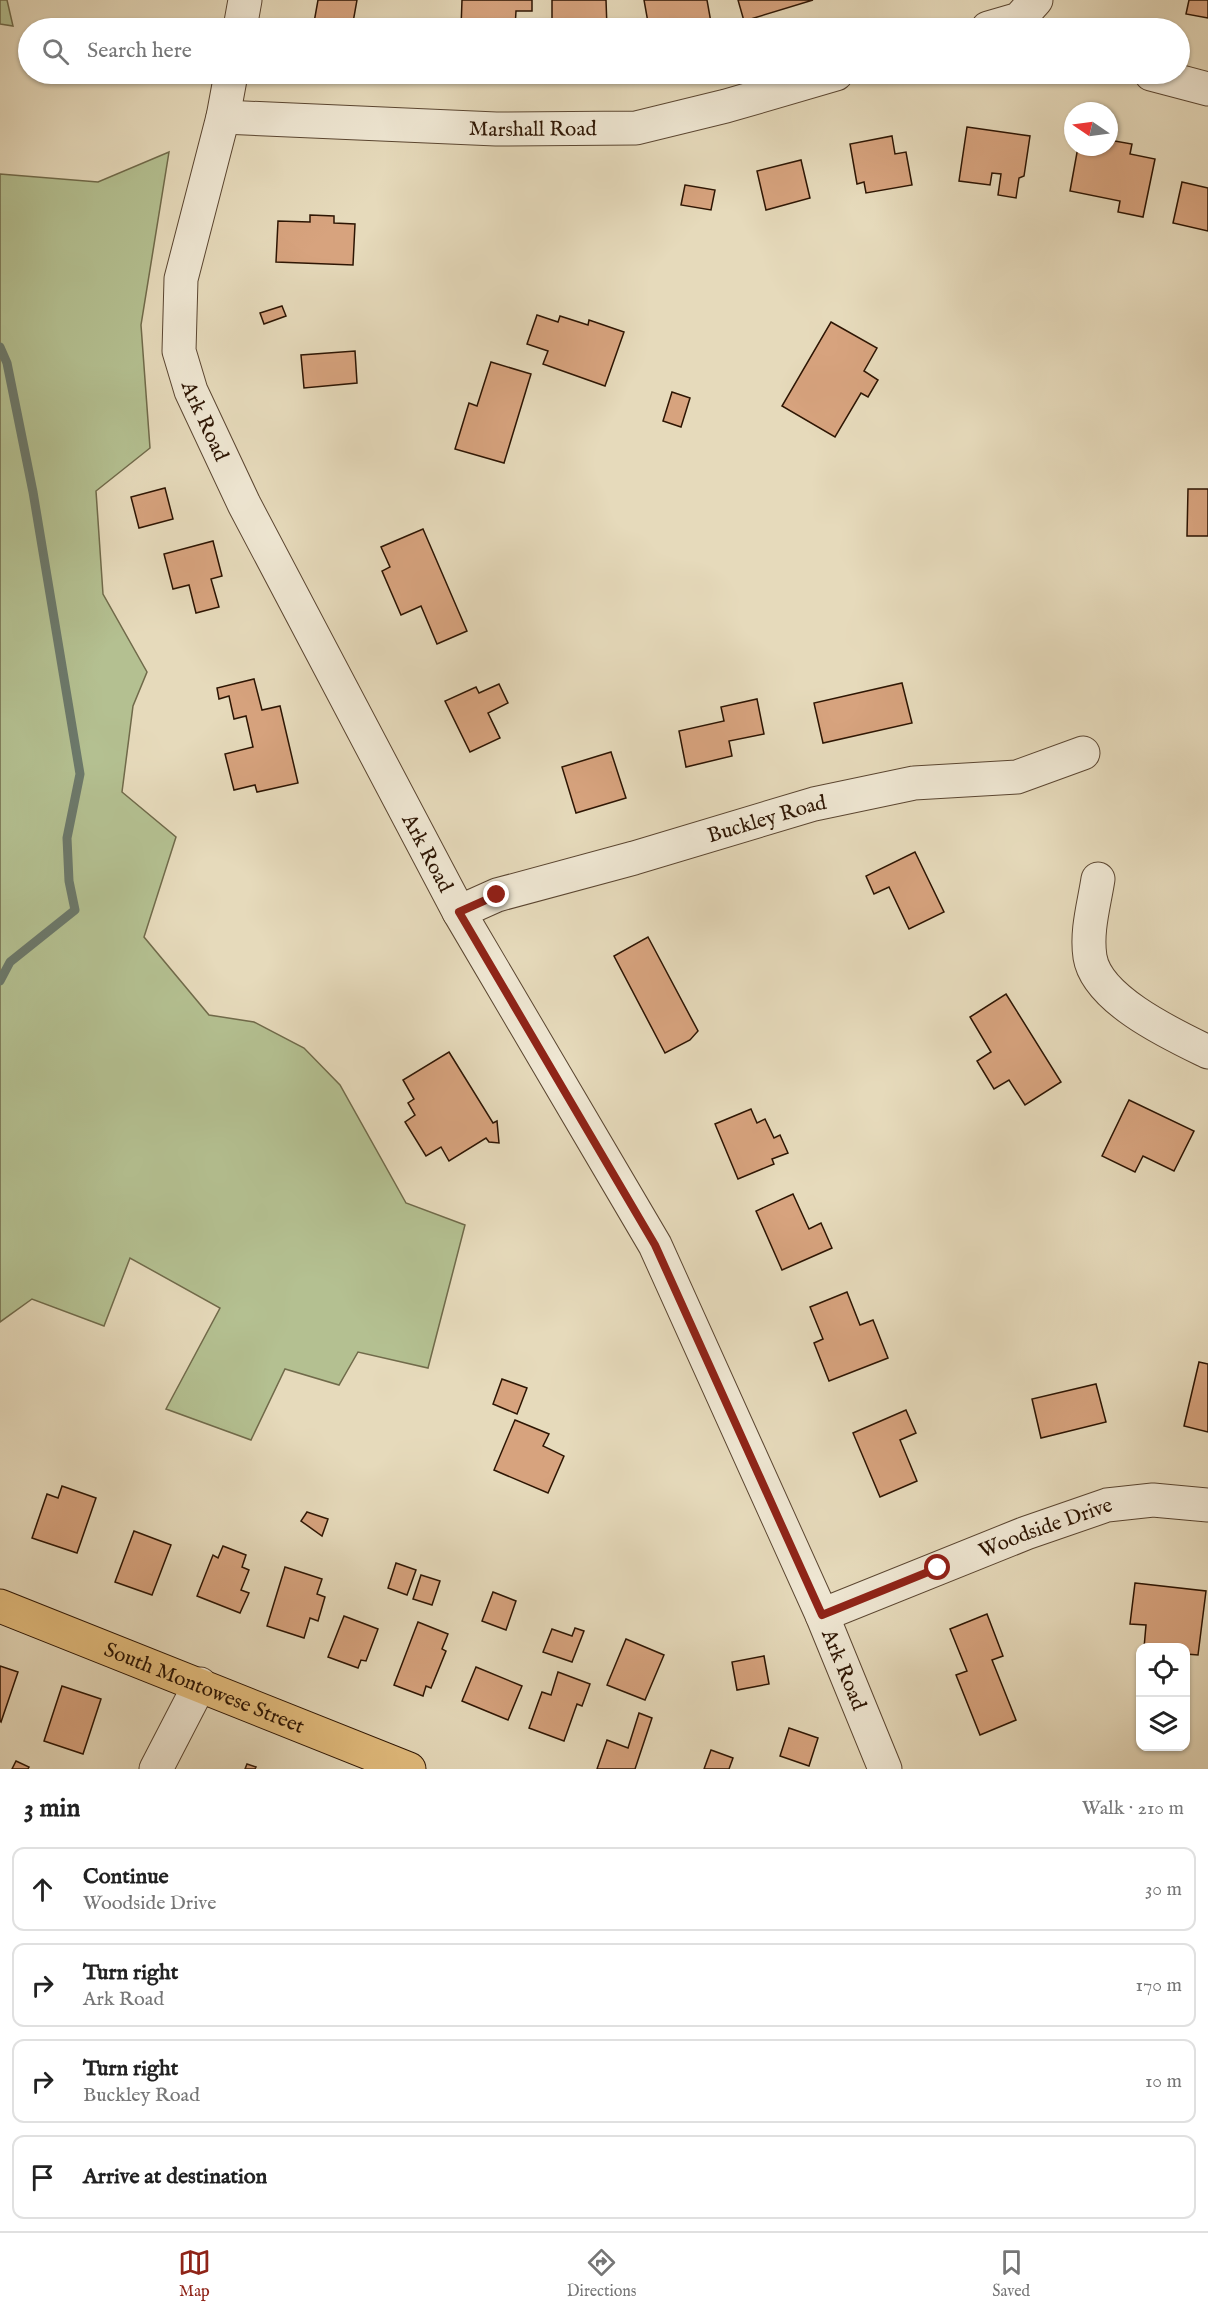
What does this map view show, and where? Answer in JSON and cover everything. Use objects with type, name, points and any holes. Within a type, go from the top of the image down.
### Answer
[{"type":"main road","name":"South Montowese Street","points":[[0,1606],[409,1769]]},
{"type":"street","points":[[242,18],[245,0]]},
{"type":"street","name":"Ark Road","points":[[229,84],[223,117],[181,279],[179,351],[199,411],[244,504],[459,912],[655,1245],[822,1615],[885,1769]]},
{"type":"street","name":"Marshall Road","points":[[223,117],[496,129],[636,128],[726,106],[802,84]]},
{"type":"street","points":[[1189,84],[1208,89]]},
{"type":"street","name":"Buckley Road","points":[[459,912],[497,895],[634,858],[814,804],[914,783],[1017,777],[1083,753]]},
{"type":"street","points":[[1098,879],[1089,948],[1090,960],[1100,976],[1126,1006],[1138,1015],[1208,1052]]},
{"type":"street","name":"Woodside Drive","points":[[822,1615],[1026,1533],[1107,1504],[1153,1500],[1208,1505]]},
{"type":"street","points":[[156,1769],[200,1684]]},
{"type":"green space","points":[[0,0],[7,0],[13,26],[0,24]]},
{"type":"green space","points":[[169,152],[141,325],[150,448],[96,491],[103,594],[147,672],[133,706],[122,792],[176,837],[144,937],[209,1015],[254,1022],[304,1048],[340,1085],[406,1203],[465,1225],[428,1368],[358,1352],[339,1385],[285,1369],[251,1440],[166,1409],[220,1308],[130,1258],[104,1326],[32,1299],[0,1322],[0,174],[98,182]]},
{"type":"building","points":[[318,0],[357,0],[354,18],[315,18]]},
{"type":"building","points":[[462,0],[532,0],[532,11],[516,11],[516,18],[461,18]]},
{"type":"building","points":[[552,0],[606,0],[607,18],[552,18]]},
{"type":"building","points":[[644,0],[707,0],[710,18],[647,18]]},
{"type":"building","points":[[738,0],[813,0],[754,18],[743,18]]},
{"type":"building","points":[[1189,0],[1208,0],[1208,18],[1186,14]]},
{"type":"building","points":[[967,127],[1030,136],[1024,176],[1019,178],[1016,198],[998,195],[1001,174],[992,173],[990,185],[959,181]]},
{"type":"building","points":[[892,136],[895,154],[906,152],[912,185],[866,193],[864,182],[857,184],[850,144]]},
{"type":"building","points":[[1118,142],[1132,144],[1130,154],[1155,159],[1143,217],[1118,212],[1120,201],[1070,191],[1076,156],[1118,156]]},
{"type":"building","points":[[801,160],[810,198],[766,210],[757,171]]},
{"type":"building","points":[[1182,182],[1208,188],[1208,231],[1173,223]]},
{"type":"building","points":[[685,185],[715,190],[711,210],[681,205]]},
{"type":"building","points":[[310,215],[334,216],[334,223],[355,224],[353,265],[276,262],[278,221],[310,222]]},
{"type":"building","points":[[282,306],[286,316],[264,324],[260,313]]},
{"type":"building","points":[[537,315],[558,322],[560,316],[588,325],[589,320],[624,332],[605,386],[543,364],[548,351],[527,344]]},
{"type":"building","points":[[831,322],[877,348],[864,371],[878,380],[868,397],[861,393],[835,437],[782,406]]},
{"type":"building","points":[[355,351],[357,383],[304,388],[301,355]]},
{"type":"building","points":[[491,362],[531,374],[504,463],[455,449],[469,403],[477,406]]},
{"type":"building","points":[[672,392],[690,398],[681,427],[663,421]]},
{"type":"building","points":[[165,488],[173,519],[139,528],[131,497]]},
{"type":"building","points":[[1188,489],[1208,489],[1208,536],[1187,536]]},
{"type":"building","points":[[423,529],[467,631],[437,644],[421,606],[401,615],[382,571],[390,567],[381,547]]},
{"type":"building","points":[[213,541],[222,576],[211,579],[219,607],[196,613],[189,585],[173,589],[164,554]]},
{"type":"building","points":[[254,679],[262,710],[280,706],[298,783],[257,792],[255,785],[234,790],[225,754],[253,747],[246,716],[234,719],[229,696],[219,699],[217,688]]},
{"type":"building","points":[[902,683],[912,723],[823,743],[814,703]]},
{"type":"building","points":[[499,684],[508,703],[488,713],[500,738],[470,752],[445,701],[476,687],[479,693]]},
{"type":"building","points":[[757,699],[764,734],[729,741],[732,756],[686,767],[679,731],[724,721],[721,707]]},
{"type":"building","points":[[611,752],[626,798],[576,813],[562,767]]},
{"type":"building","points":[[915,852],[944,912],[909,929],[889,887],[874,894],[866,876]]},
{"type":"building","points":[[648,937],[698,1031],[690,1040],[665,1053],[614,956]]},
{"type":"building","points":[[1006,994],[1061,1082],[1025,1105],[1009,1080],[994,1089],[977,1061],[991,1052],[970,1017]]},
{"type":"building","points":[[449,1052],[493,1123],[497,1121],[499,1143],[489,1142],[486,1138],[449,1161],[441,1147],[426,1156],[405,1122],[415,1115],[408,1103],[414,1099],[403,1080]]},
{"type":"building","points":[[1129,1100],[1194,1131],[1174,1171],[1143,1156],[1135,1172],[1102,1156]]},
{"type":"building","points":[[751,1109],[757,1123],[765,1119],[774,1138],[780,1135],[788,1153],[772,1159],[774,1164],[738,1179],[715,1124]]},
{"type":"building","points":[[793,1194],[809,1229],[821,1223],[832,1248],[782,1270],[756,1211]]},
{"type":"building","points":[[847,1292],[860,1325],[873,1320],[888,1358],[829,1381],[814,1343],[823,1339],[810,1307]]},
{"type":"building","points":[[1199,1362],[1208,1364],[1208,1432],[1184,1426]]},
{"type":"building","points":[[502,1379],[527,1388],[517,1414],[493,1404]]},
{"type":"building","points":[[1096,1384],[1106,1422],[1041,1438],[1032,1399]]},
{"type":"building","points":[[906,1410],[916,1433],[900,1440],[917,1481],[880,1497],[853,1433]]},
{"type":"building","points":[[515,1420],[549,1434],[543,1446],[564,1456],[548,1493],[494,1470]]},
{"type":"building","points":[[62,1486],[96,1498],[77,1553],[32,1538],[47,1494],[58,1498]]},
{"type":"building","points":[[307,1512],[328,1519],[322,1536],[301,1521]]},
{"type":"building","points":[[134,1531],[171,1545],[152,1595],[115,1582]]},
{"type":"building","points":[[223,1546],[246,1555],[242,1567],[249,1570],[241,1590],[249,1593],[240,1613],[197,1596],[213,1555],[218,1558]]},
{"type":"building","points":[[396,1563],[416,1570],[407,1595],[388,1588]]},
{"type":"building","points":[[285,1567],[322,1579],[317,1594],[325,1597],[318,1621],[310,1618],[304,1638],[267,1626]]},
{"type":"building","points":[[421,1575],[440,1581],[432,1605],[413,1599]]},
{"type":"building","points":[[1135,1583],[1206,1591],[1198,1655],[1190,1654],[1190,1643],[1144,1643],[1146,1625],[1130,1624]]},
{"type":"building","points":[[493,1592],[516,1601],[506,1630],[482,1621]]},
{"type":"building","points":[[987,1614],[1003,1656],[992,1660],[1016,1720],[980,1735],[956,1675],[967,1671],[950,1629]]},
{"type":"building","points":[[344,1616],[378,1629],[366,1661],[361,1660],[358,1668],[328,1657]]},
{"type":"building","points":[[418,1622],[448,1634],[442,1649],[446,1651],[431,1688],[426,1686],[423,1696],[394,1685]]},
{"type":"building","points":[[575,1628],[584,1631],[572,1662],[543,1652],[552,1629],[572,1636]]},
{"type":"building","points":[[626,1639],[664,1655],[645,1700],[607,1685]]},
{"type":"building","points":[[764,1656],[769,1684],[737,1690],[732,1662]]},
{"type":"building","points":[[0,1666],[18,1672],[1,1722],[0,1721]]},
{"type":"building","points":[[476,1667],[522,1686],[508,1720],[462,1701]]},
{"type":"building","points":[[558,1672],[590,1684],[582,1706],[577,1704],[564,1741],[529,1728],[542,1692],[551,1695]]},
{"type":"building","points":[[62,1686],[101,1699],[83,1754],[44,1741]]},
{"type":"building","points":[[639,1713],[652,1718],[635,1769],[597,1769],[607,1740],[628,1748]]},
{"type":"building","points":[[789,1728],[818,1738],[809,1766],[780,1756]]},
{"type":"building","points":[[711,1750],[733,1758],[729,1769],[704,1769]]},
{"type":"building","points":[[16,1761],[29,1767],[28,1769],[12,1769]]},
{"type":"building","points":[[247,1764],[256,1767],[245,1769]]},
{"type":"waterway","points":[[0,347],[7,363],[33,492],[80,774],[67,838],[69,881],[75,910],[10,962],[0,981]]},
{"type":"route","points":[[497,895],[459,912],[655,1245],[822,1615],[938,1568]]}]
